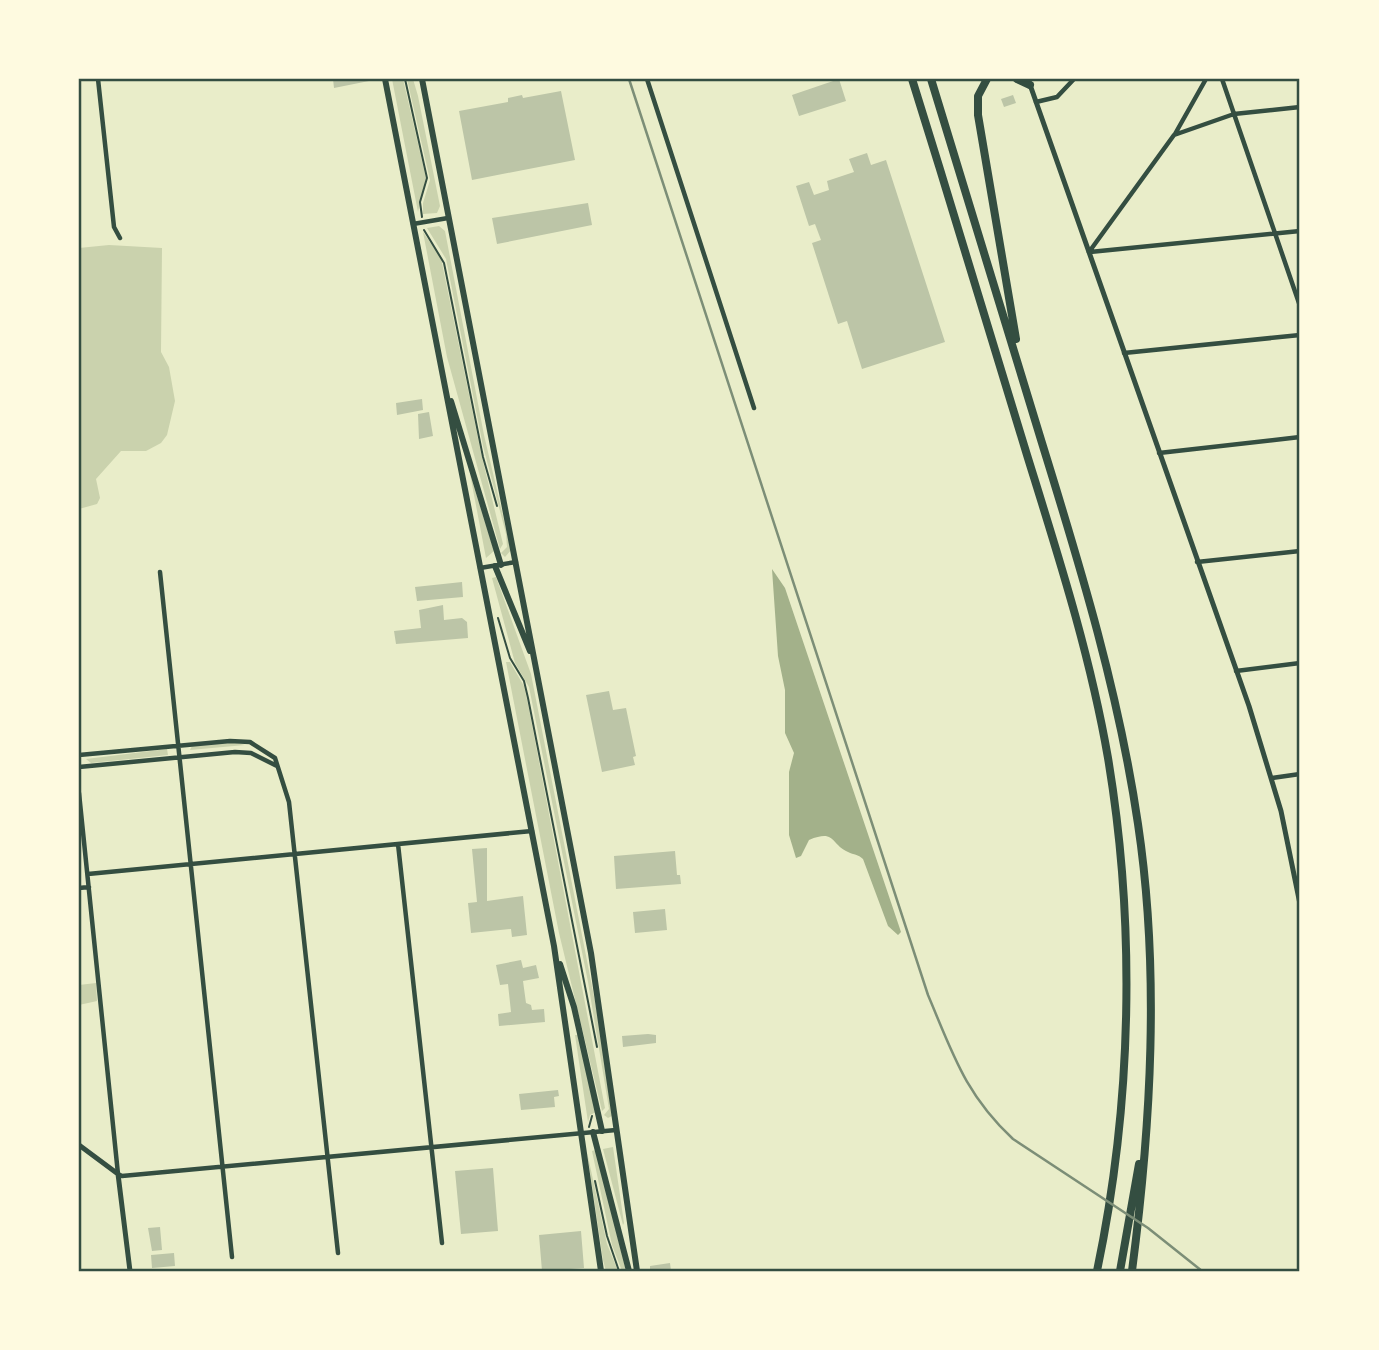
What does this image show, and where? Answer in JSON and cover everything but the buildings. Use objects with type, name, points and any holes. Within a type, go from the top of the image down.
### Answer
[{"type":"highway","points":[[912,79],[1075,613],[1108,757],[1118,833],[1126,962],[1122,1091],[1105,1235],[1097,1271]]},
{"type":"highway","points":[[931,79],[1106,659],[1139,826],[1149,981],[1146,1116],[1132,1271]]},
{"type":"highway","points":[[988,79],[978,96],[978,115],[991,210],[1026,390]]},
{"type":"highway","points":[[1017,79],[1029,82]]},
{"type":"highway","points":[[1120,1271],[1138,1191]]},
{"type":"main road","points":[[385,79],[554,946],[601,1271]]},
{"type":"main road","points":[[419,79],[427,106],[591,953],[637,1271]]},
{"type":"main road","points":[[444,382],[465,440],[498,565],[534,659]]},
{"type":"main road","points":[[554,946],[574,1007],[602,1131]]},
{"type":"main road","points":[[593,1132],[628,1271]]},
{"type":"street","points":[[98,79],[114,227],[120,238]]},
{"type":"street","points":[[647,79],[754,408]]},
{"type":"street","points":[[1036,102],[1057,97],[1074,79]]},
{"type":"street","points":[[1089,253],[1174,135],[1206,79]]},
{"type":"street","points":[[1222,79],[1300,306]]},
{"type":"street","points":[[1029,82],[1272,778],[1298,881],[1300,904]]},
{"type":"street","points":[[1174,135],[1234,114],[1300,107]]},
{"type":"street","points":[[413,224],[448,218]]},
{"type":"street","points":[[1089,253],[1300,231]]},
{"type":"street","points":[[1124,353],[1300,335]]},
{"type":"street","points":[[1159,453],[1300,438]]},
{"type":"street","points":[[1197,562],[1300,551]]},
{"type":"street","points":[[480,568],[516,562]]},
{"type":"street","points":[[160,572],[233,1257]]},
{"type":"street","points":[[1236,671],[1300,663]]},
{"type":"street","points":[[79,755],[230,741],[257,745],[275,758],[289,802],[338,1253]]},
{"type":"street","points":[[251,753],[257,745]]},
{"type":"street","points":[[79,767],[251,753],[278,767]]},
{"type":"street","points":[[1272,778],[1300,774]]},
{"type":"street","points":[[79,793],[130,1271]]},
{"type":"street","points":[[88,874],[532,831]]},
{"type":"street","points":[[398,844],[442,1244]]},
{"type":"street","points":[[79,888],[89,887]]},
{"type":"street","points":[[79,1145],[118,1174],[131,1177],[616,1130]]},
{"type":"path","points":[[405,79],[427,178],[420,202],[421,213]]},
{"type":"path","points":[[425,230],[427,238],[442,255],[483,457],[498,508]]},
{"type":"path","points":[[496,614],[510,658],[524,681],[528,698],[598,1052]]},
{"type":"path","points":[[594,1174],[607,1236],[619,1271]]},
{"type":"shaded area","points":[[392,79],[403,79],[426,178],[418,212]]},
{"type":"shaded area","points":[[407,79],[413,79],[418,96],[440,206],[437,213],[423,214],[423,203],[430,180]]},
{"type":"shaded area","points":[[439,226],[445,231],[484,435],[511,550],[505,557],[501,553],[507,547],[506,534],[483,446],[446,259],[427,228]]},
{"type":"shaded area","points":[[423,232],[441,258],[481,453],[503,544],[500,549],[447,357]]},
{"type":"shaded area","points":[[109,245],[162,248],[161,352],[169,367],[175,401],[167,435],[161,443],[146,451],[121,451],[96,479],[100,498],[97,504],[79,509],[79,248]]},
{"type":"shaded area","points":[[470,474],[494,551],[486,558]]},
{"type":"shaded area","points":[[772,569],[785,588],[901,932],[898,935],[888,926],[861,857],[842,849],[832,839],[824,836],[809,840],[801,856],[796,858],[789,835],[789,772],[794,753],[785,733],[785,690],[778,656]]},
{"type":"shaded area","points":[[496,577],[531,674],[598,1017],[612,1116],[608,1118],[604,1115],[609,1109],[588,982],[529,687],[515,663],[492,578]]},
{"type":"shaded area","points":[[506,662],[510,662],[524,686],[529,709],[605,1108],[602,1111],[559,933]]},
{"type":"shaded area","points":[[232,742],[245,745],[190,750],[192,746]]},
{"type":"shaded area","points":[[167,749],[168,755],[91,763],[86,759]]},
{"type":"shaded area","points":[[96,983],[97,1001],[79,1005],[79,985]]},
{"type":"shaded area","points":[[575,1035],[578,1035],[596,1112],[590,1115],[588,1122]]},
{"type":"shaded area","points":[[613,1147],[624,1223],[623,1225],[603,1149]]},
{"type":"shaded area","points":[[596,1150],[626,1271],[622,1271],[612,1245],[592,1151]]},
{"type":"shaded area","points":[[587,1152],[607,1244],[618,1271],[606,1271],[603,1260]]},
{"type":"railway","points":[[629,79],[928,995],[953,1055],[983,1106],[1013,1139],[1148,1228],[1202,1271]]}]
